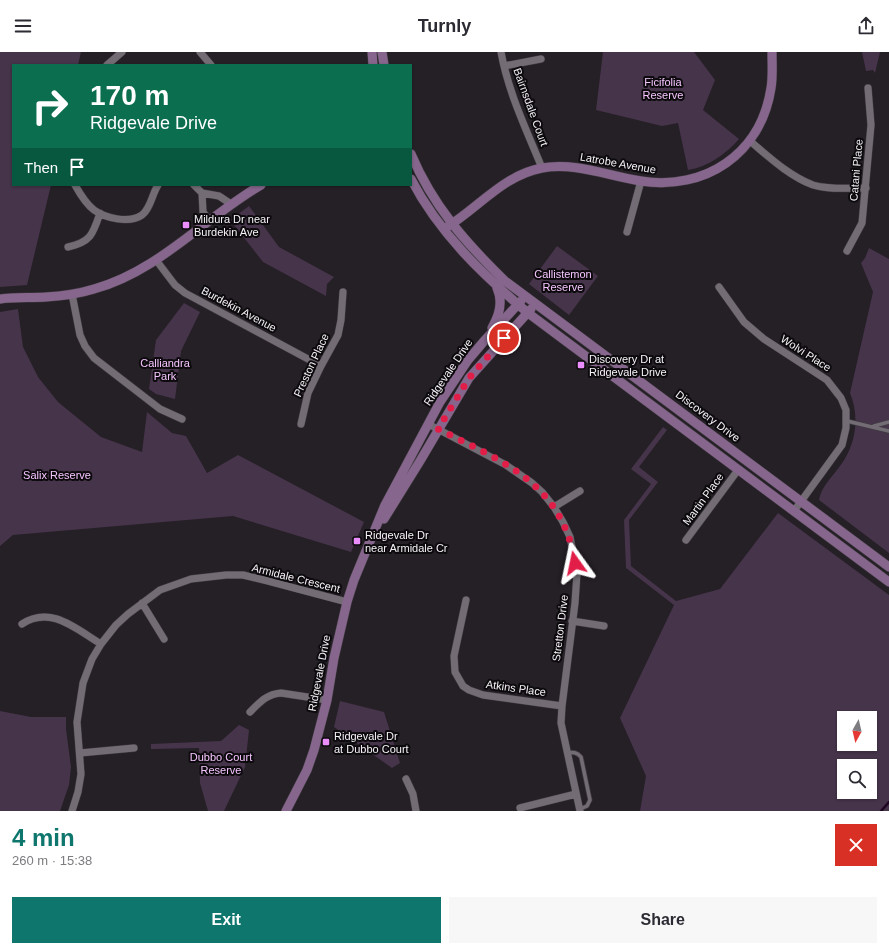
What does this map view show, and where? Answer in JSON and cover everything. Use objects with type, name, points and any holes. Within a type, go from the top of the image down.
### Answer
[{"type":"street","points":[[108,64],[122,52]]},
{"type":"street","points":[[200,52],[210,64]]},
{"type":"street","points":[[372,52],[373,64]]},
{"type":"street","points":[[382,52],[384,64]]},
{"type":"street","name":"Bairnsdale Court","points":[[501,52],[517,107],[542,168]]},
{"type":"street","name":"Latrobe Avenue","points":[[443,229],[452,224],[502,186],[526,173],[542,168],[564,166],[584,168],[641,181],[666,183],[690,180],[711,172],[731,160],[750,141],[757,131],[766,110],[772,88],[772,52]]},
{"type":"street","points":[[504,66],[541,59]]},
{"type":"street","name":"Catani Place","points":[[847,251],[862,223],[871,124],[868,88]]},
{"type":"street","points":[[750,141],[789,173],[814,185],[834,188],[866,188]]},
{"type":"street","name":"Discovery Drive","points":[[412,156],[428,188],[452,224],[476,253],[505,281],[536,302],[802,500],[889,567]]},
{"type":"street","points":[[627,232],[641,181]]},
{"type":"street","points":[[412,182],[430,211],[466,257],[495,285],[528,313],[889,582]]},
{"type":"street","points":[[76,186],[93,210],[100,214],[132,220],[142,215],[148,206],[156,186]]},
{"type":"street","points":[[195,186],[202,193],[219,196],[231,204]]},
{"type":"street","points":[[0,299],[72,294],[94,289],[132,275],[156,260],[231,204],[259,186]]},
{"type":"street","points":[[202,193],[203,212],[209,220]]},
{"type":"street","points":[[68,247],[77,245],[86,240],[94,232],[100,214]]},
{"type":"street","name":"Burdekin Avenue","points":[[156,260],[175,285],[185,293],[321,366]]},
{"type":"street","points":[[485,340],[496,321],[500,305],[500,295],[495,285]]},
{"type":"street","name":"Wolvi Place","points":[[719,287],[744,322],[764,339],[827,380],[841,398],[846,410],[847,421],[842,444],[794,511]]},
{"type":"street","name":"Preston Place","points":[[301,424],[308,393],[338,335],[342,313],[343,292]]},
{"type":"street","points":[[72,294],[80,335],[85,346],[94,358],[160,409],[182,419]]},
{"type":"street","name":"Ridgevale Drive","points":[[286,811],[309,763],[322,723],[334,658],[347,602],[354,580],[385,505],[444,396],[468,360],[526,296]]},
{"type":"street","name":"Ridgevale Drive","points":[[372,537],[416,468],[469,378],[528,313],[536,302]]},
{"type":"street","name":"Stretton Drive","points":[[428,424],[520,473],[542,492],[554,507],[570,537],[577,573],[575,603],[560,723],[580,810]]},
{"type":"street","name":"Martin Place","points":[[686,540],[738,470]]},
{"type":"street","points":[[554,507],[580,491]]},
{"type":"street","name":"Armidale Crescent","points":[[72,811],[78,792],[81,774],[77,722],[83,683],[92,660],[101,644],[116,625],[142,603],[160,590],[178,584],[210,576],[226,575],[243,576],[264,580],[347,602]]},
{"type":"street","name":"Atkins Place","points":[[466,600],[454,656],[455,672],[464,686],[469,690],[483,695],[562,706]]},
{"type":"street","points":[[142,603],[164,639]]},
{"type":"street","points":[[22,624],[28,620],[44,616],[56,618],[101,644]]},
{"type":"street","points":[[572,621],[604,626]]},
{"type":"street","points":[[250,712],[262,699],[275,693],[327,700]]},
{"type":"street","points":[[80,753],[134,748]]},
{"type":"street","points":[[406,779],[413,794],[416,811]]},
{"type":"street","points":[[520,808],[576,794]]},
{"type":"lane","points":[[847,421],[889,431]]},
{"type":"lane","points":[[875,427],[889,422]]},
{"type":"lane","points":[[566,754],[573,752],[577,753],[581,757],[590,800],[588,806],[580,810]]},
{"type":"green space","points":[[0,52],[81,52],[78,64],[12,64],[12,186],[51,186],[27,285],[0,287]]},
{"type":"green space","name":"Ficifolia Reserve","points":[[603,52],[694,52],[715,80],[703,110],[739,139],[716,159],[703,166],[688,170],[678,123],[662,126],[596,110]]},
{"type":"green space","points":[[862,52],[880,52],[875,73],[873,70],[866,71]]},
{"type":"green space","points":[[249,206],[279,247],[334,277],[327,284],[326,296],[263,262],[230,220]]},
{"type":"green space","name":"Callistemon Reserve","points":[[557,246],[598,276],[569,315],[529,284]]},
{"type":"green space","points":[[869,248],[889,259],[889,553],[819,500],[824,486],[840,466],[850,449],[855,431],[855,412],[850,393],[873,292],[861,263]]},
{"type":"green space","name":"Calliandra Park","points":[[184,303],[200,312],[181,351],[175,399],[156,394],[149,389],[156,340]]},
{"type":"green space","name":"Salix Reserve","points":[[18,309],[23,347],[38,377],[58,402],[101,437],[142,452],[147,412],[172,433],[186,436],[207,473],[238,455],[364,522],[351,552],[233,516],[13,535],[0,546],[0,312]]},
{"type":"green space","points":[[663,427],[667,430],[639,467],[658,482],[629,520],[631,566],[676,601],[720,589],[778,513],[889,595],[889,811],[640,811],[646,776],[620,718],[674,605],[626,568],[624,520],[651,484],[631,469]]},
{"type":"green space","points":[[340,701],[384,712],[400,763],[392,768],[334,727]]},
{"type":"green space","points":[[0,711],[31,717],[66,717],[71,767],[69,785],[60,811],[0,811]]},
{"type":"green space","name":"Dubbo Court Reserve","points":[[239,725],[249,730],[245,767],[224,811],[208,811],[200,783],[199,748],[151,749],[151,744],[221,741]]},
{"type":"waterway","points":[[881,811],[889,802]]},
{"type":"place","name":"Mildura Dr near Burdekin Ave","points":[[186,225]]},
{"type":"place","name":"Discovery Dr at Ridgevale Drive","points":[[581,365]]},
{"type":"place","name":"Ridgevale Dr near Armidale Cr","points":[[357,541]]},
{"type":"place","name":"Ridgevale Dr at Dubbo Court","points":[[326,742]]},
{"type":"route","points":[[504,338],[469,378],[438,429],[520,473],[542,492],[554,507],[570,537],[575,563]]}]
